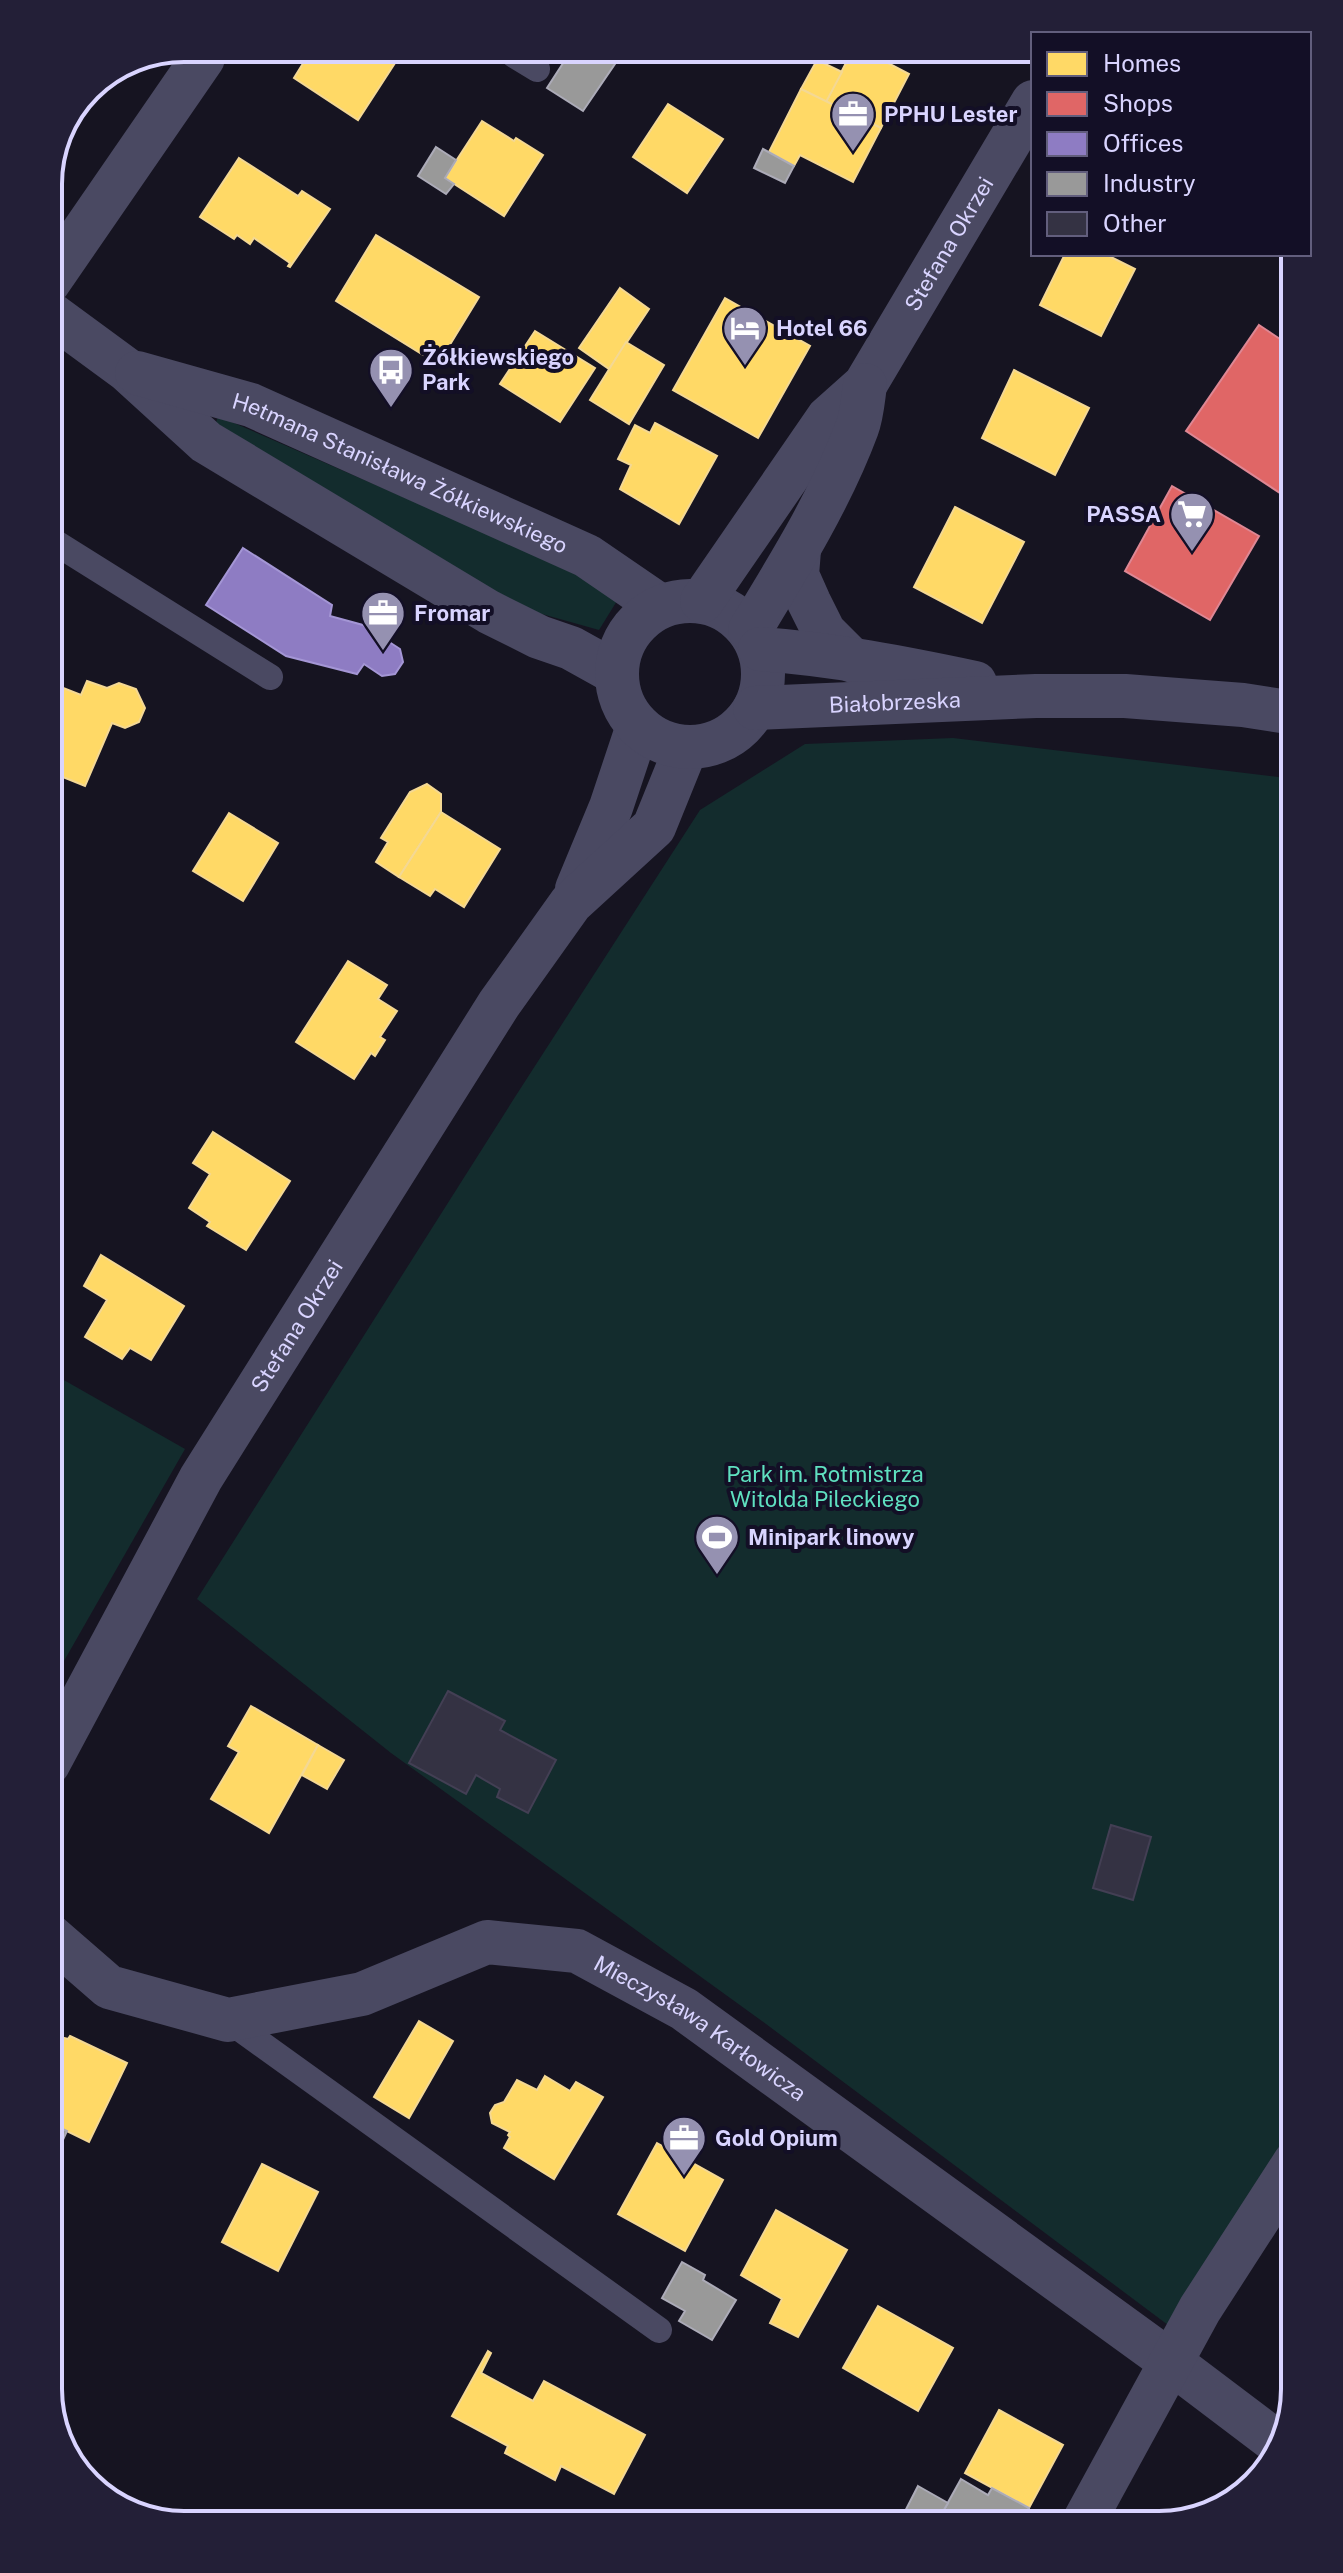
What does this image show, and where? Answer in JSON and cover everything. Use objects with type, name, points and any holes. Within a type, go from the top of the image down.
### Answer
[{"type":"street","points":[[62,263],[200,62]]},
{"type":"street","name":"Stefana Okrzei","points":[[702,601],[828,418],[865,385],[1031,105]]},
{"type":"street","name":"Hetmana Stanisława Żółkiewskiego","points":[[62,322],[127,370],[206,442],[489,612],[539,637],[571,648],[616,673]]},
{"type":"street","name":"Hetmana Stanisława Żółkiewskiego","points":[[127,370],[251,405],[587,556],[660,606]]},
{"type":"street","name":"Stefana Okrzei","points":[[755,640],[858,425],[865,385]]},
{"type":"street","points":[[799,550],[797,575],[809,602],[824,632],[853,661]]},
{"type":"street","points":[[680,600],[702,601],[729,611],[755,640],[764,669],[763,689],[755,708],[738,731],[714,744],[686,748],[660,742],[638,726],[621,702],[616,673],[619,652],[628,633],[642,617],[660,606],[680,600]]},
{"type":"street","name":"Białobrzeska","points":[[755,640],[1036,696]]},
{"type":"street","name":"Białobrzeska","points":[[755,708],[1036,696],[1125,696],[1281,711]]},
{"type":"street","name":"Stefana Okrzei","points":[[571,903],[611,807],[638,726]]},
{"type":"street","name":"Stefana Okrzei","points":[[62,1738],[201,1478],[499,1004],[571,903],[654,827],[686,748]]},
{"type":"street","name":"Mieczysława Karłowicza","points":[[62,1946],[109,1987],[228,2020],[362,1994],[487,1942],[577,1951],[684,2009],[1271,2438]]},
{"type":"street","points":[[1090,2511],[1200,2309],[1281,2184]]},
{"type":"lane","points":[[526,62],[537,69]]},
{"type":"lane","points":[[62,547],[270,677]]},
{"type":"lane","points":[[228,2020],[659,2330]]},
{"type":"green space","points":[[218,416],[584,576],[620,596],[599,630],[517,607],[216,423]]},
{"type":"green space","name":"Park im. Rotmistrza Witolda Pileckiego","points":[[953,738],[1281,777],[1281,2196],[1176,2331],[766,2024],[391,1753],[197,1599],[700,810],[805,744]]},
{"type":"green space","points":[[62,1379],[185,1449],[62,1664]]},
{"type":"building: Homes","points":[[304,62],[395,63],[358,120],[294,78]]},
{"type":"building: Homes","points":[[816,62],[842,72],[826,102],[801,89]]},
{"type":"building: Homes","points":[[846,62],[886,62],[909,74],[881,128],[826,102]]},
{"type":"building: Homes","points":[[801,89],[881,128],[853,182],[800,155],[794,166],[769,152]]},
{"type":"building: Homes","points":[[668,104],[723,139],[687,193],[633,157]]},
{"type":"building: Homes","points":[[482,121],[543,155],[504,216],[445,178]]},
{"type":"building: Homes","points":[[239,158],[298,196],[302,191],[330,209],[290,267],[290,263],[254,238],[250,244],[237,235],[234,239],[200,217]]},
{"type":"building: Homes","points":[[376,235],[479,297],[438,364],[336,301]]},
{"type":"building: Homes","points":[[1064,256],[1109,256],[1135,269],[1101,336],[1040,305]]},
{"type":"building: Homes","points":[[620,288],[649,309],[609,369],[579,348]]},
{"type":"building: Homes","points":[[725,298],[810,346],[758,438],[673,390]]},
{"type":"building: Homes","points":[[535,331],[595,368],[560,422],[500,384]]},
{"type":"building: Homes","points":[[626,342],[664,365],[629,424],[590,400]]},
{"type":"building: Homes","points":[[1014,370],[1089,408],[1055,475],[982,438]]},
{"type":"building: Homes","points":[[655,423],[717,456],[679,524],[620,489],[631,465],[618,459],[635,425],[650,433]]},
{"type":"building: Homes","points":[[955,507],[1024,542],[982,623],[914,587]]},
{"type":"building: Homes","points":[[87,681],[107,688],[119,683],[136,689],[145,708],[139,722],[125,728],[112,723],[85,786],[62,777],[62,688],[81,695]]},
{"type":"building: Homes","points":[[427,784],[441,794],[441,812],[399,877],[376,862],[388,842],[381,838],[410,792]]},
{"type":"building: Homes","points":[[441,812],[500,849],[464,907],[435,889],[430,896],[399,877]]},
{"type":"building: Homes","points":[[229,813],[278,843],[243,901],[193,871]]},
{"type":"building: Homes","points":[[348,961],[387,985],[378,999],[397,1011],[380,1037],[385,1040],[375,1056],[371,1053],[354,1079],[296,1042]]},
{"type":"building: Homes","points":[[213,1132],[290,1181],[246,1250],[207,1226],[210,1222],[189,1208],[210,1174],[193,1163]]},
{"type":"building: Homes","points":[[101,1255],[184,1306],[151,1360],[130,1348],[122,1359],[85,1337],[107,1300],[84,1286]]},
{"type":"building: Homes","points":[[251,1706],[318,1745],[269,1833],[211,1799],[239,1752],[228,1746]]},
{"type":"building: Homes","points":[[318,1745],[344,1760],[327,1789],[302,1775]]},
{"type":"building: Homes","points":[[419,2021],[453,2041],[409,2118],[374,2097]]},
{"type":"building: Homes","points":[[70,2036],[127,2063],[89,2142],[62,2129],[62,2042],[64,2038]]},
{"type":"building: Homes","points":[[545,2076],[570,2091],[576,2082],[603,2097],[554,2179],[504,2148],[510,2132],[492,2123],[490,2113],[495,2105],[504,2102],[517,2080],[537,2090]]},
{"type":"building: Homes","points":[[657,2143],[723,2180],[685,2251],[618,2214]]},
{"type":"building: Homes","points":[[262,2164],[318,2192],[278,2271],[222,2242]]},
{"type":"building: Homes","points":[[776,2210],[847,2250],[798,2337],[770,2323],[782,2299],[741,2275]]},
{"type":"building: Homes","points":[[878,2306],[953,2348],[918,2411],[843,2368]]},
{"type":"building: Homes","points":[[488,2351],[491,2353],[481,2373],[533,2401],[544,2381],[645,2435],[614,2494],[561,2466],[555,2480],[505,2453],[508,2446],[452,2416]]},
{"type":"building: Homes","points":[[999,2410],[1063,2445],[1029,2508],[965,2473]]},
{"type":"building: Shops","points":[[1259,325],[1281,340],[1281,494],[1186,431]]},
{"type":"building: Shops","name":"PASSA","points":[[1172,486],[1259,536],[1210,620],[1125,571]]},
{"type":"building: Offices","points":[[243,548],[332,605],[330,616],[363,625],[400,649],[403,662],[395,674],[382,676],[364,664],[357,674],[286,656],[206,605]]},
{"type":"building: Industry","points":[[564,62],[616,62],[583,111],[547,88]]},
{"type":"building: Industry","points":[[436,147],[456,160],[445,178],[454,184],[446,194],[418,176]]},
{"type":"building: Industry","points":[[763,149],[794,166],[785,183],[754,168]]},
{"type":"building: Industry","points":[[682,2262],[705,2275],[703,2280],[736,2300],[712,2340],[679,2321],[685,2311],[662,2298]]},
{"type":"building: Industry","points":[[961,2479],[988,2495],[992,2488],[1029,2508],[1027,2511],[943,2511]]},
{"type":"building: Industry","points":[[918,2486],[948,2503],[943,2511],[905,2511]]},
{"type":"building: Other","points":[[448,1691],[505,1721],[500,1730],[556,1760],[528,1813],[497,1797],[500,1789],[476,1775],[466,1794],[409,1763]]},
{"type":"building: Other","points":[[1111,1825],[1151,1837],[1133,1900],[1093,1888]]},
{"type":"place","name":"PPHU Lester","points":[[853,153]]},
{"type":"place","name":"Hotel 66","points":[[745,367]]},
{"type":"place","name":"Żółkiewskiego Park","points":[[391,409]]},
{"type":"place","name":"PASSA","points":[[1192,553]]},
{"type":"place","name":"Fromar","points":[[383,652]]},
{"type":"place","name":"Minipark linowy","points":[[717,1576]]},
{"type":"place","name":"Gold Opium","points":[[684,2177]]}]
